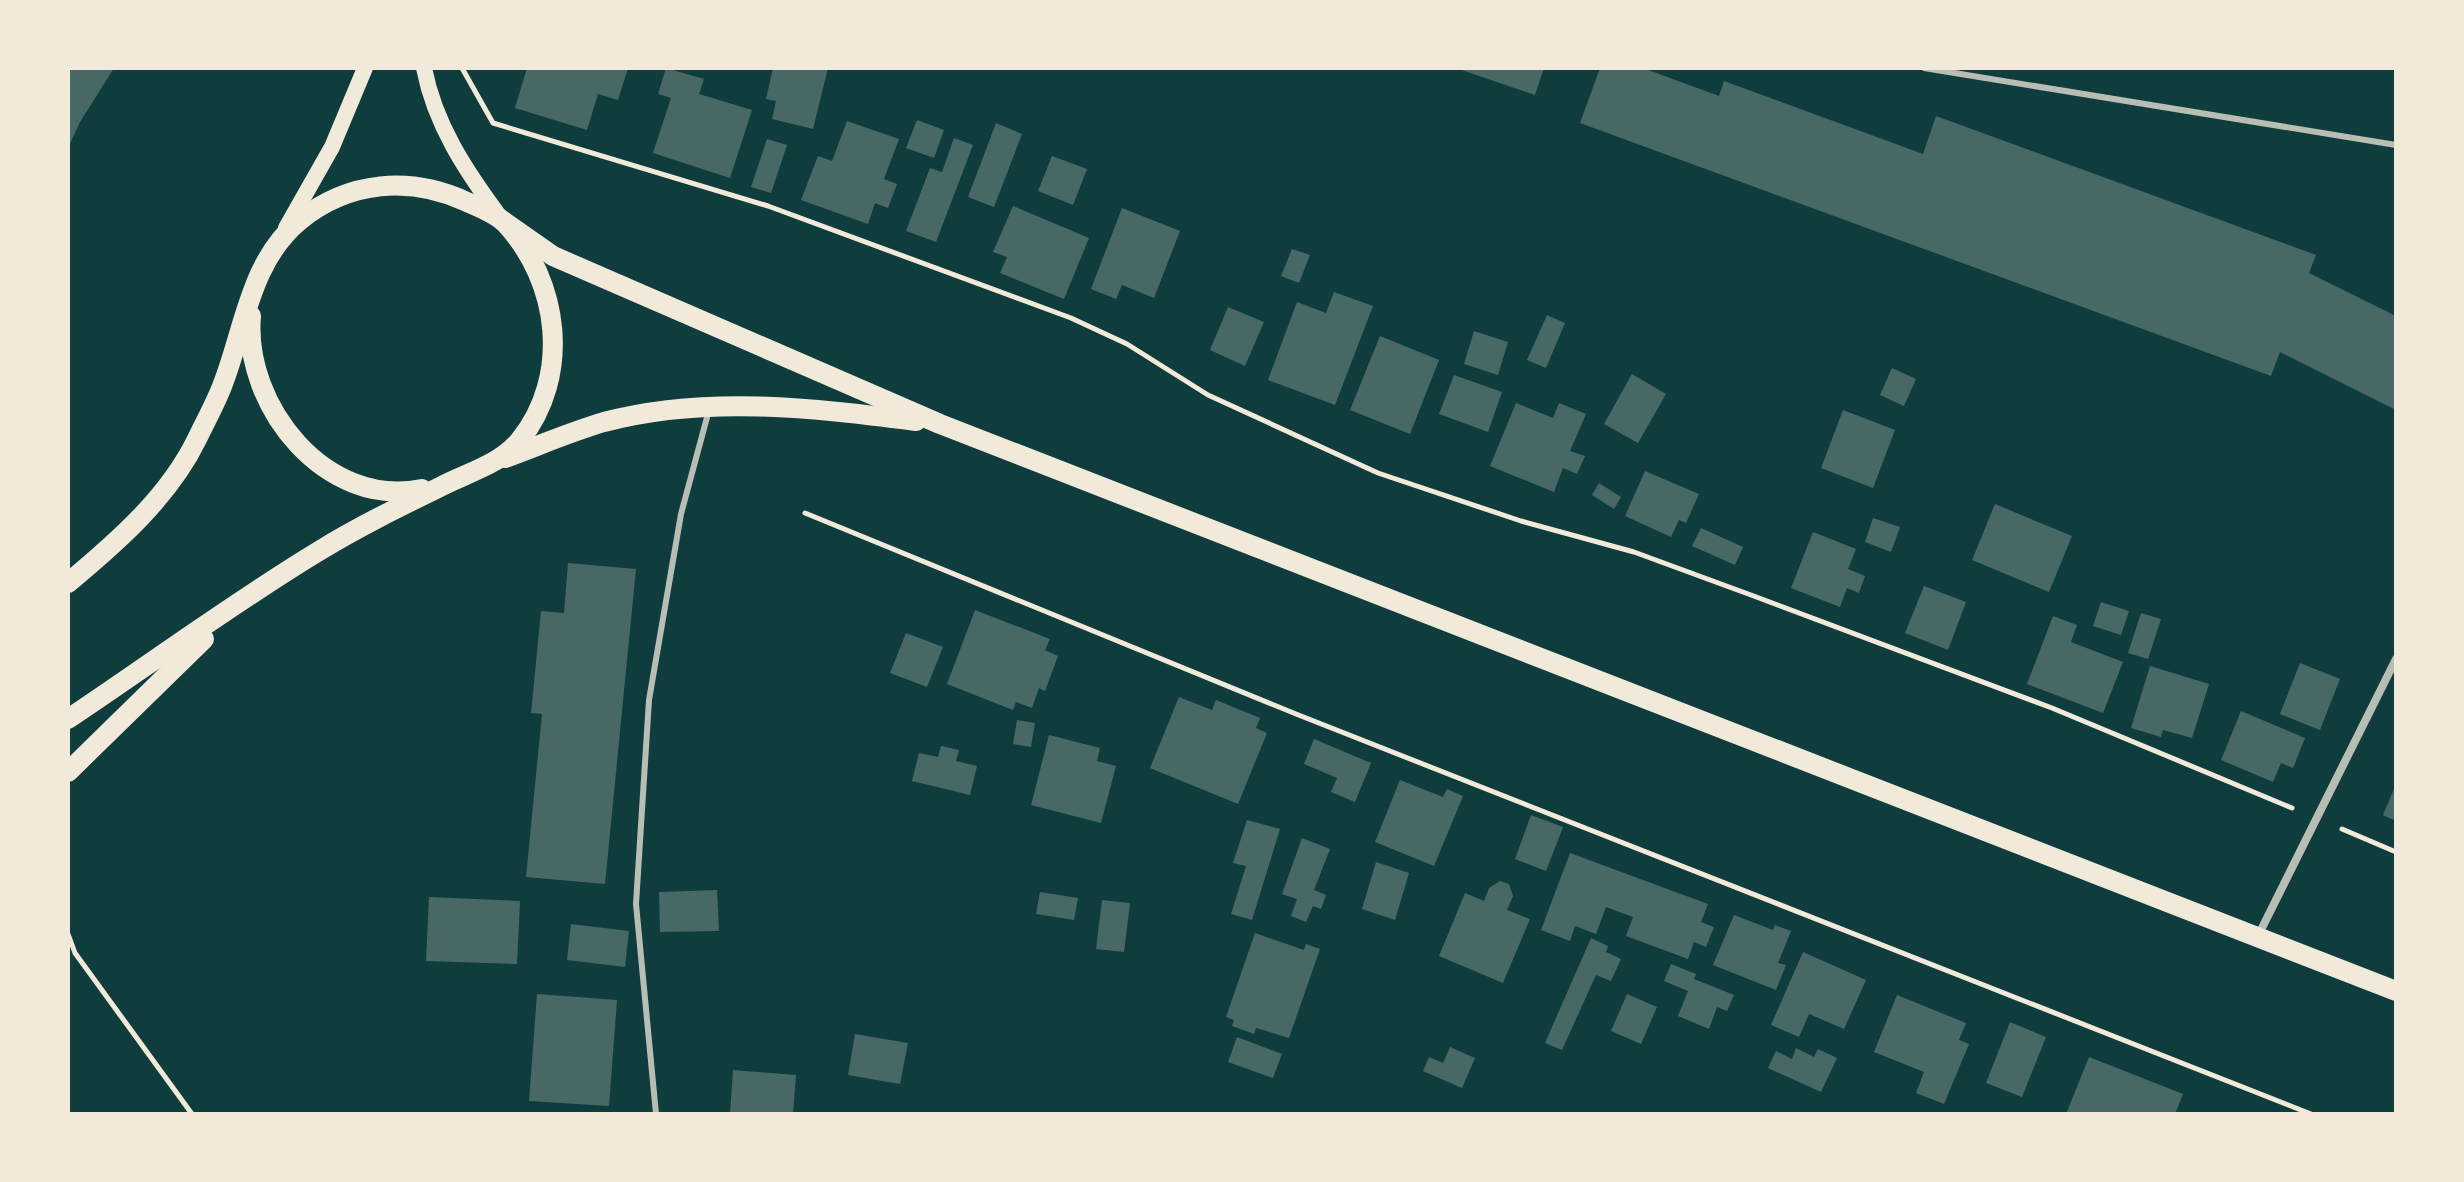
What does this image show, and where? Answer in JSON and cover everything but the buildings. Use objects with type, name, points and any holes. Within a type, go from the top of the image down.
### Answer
[{"type":"main road","points":[[68,583],[109,549],[158,497],[195,444],[224,381],[253,287],[332,147],[365,68]]},
{"type":"main road","points":[[424,68],[436,113],[465,169],[530,259],[548,300],[554,338],[551,376],[537,412],[519,442],[494,462]]},
{"type":"main road","points":[[278,241],[301,219],[360,187],[405,184],[438,189],[503,221],[553,256],[940,424],[2396,991]]},
{"type":"main road","points":[[253,287],[249,335],[257,374],[273,413],[292,438],[322,467],[358,485],[402,493],[446,484]]},
{"type":"main road","points":[[68,719],[319,551],[494,462],[604,423],[677,408],[710,406],[817,408],[940,424]]},
{"type":"main road","points":[[68,772],[238,606]]},
{"type":"street","points":[[2257,937],[2396,659]]},
{"type":"lane","points":[[1924,68],[2396,145]]},
{"type":"lane","points":[[656,1114],[636,904],[649,700],[681,514],[710,406]]},
{"type":"path","points":[[462,68],[493,123],[768,206],[1071,318],[1127,344],[1208,395],[1378,473],[1521,521],[1634,552],[1751,595],[2052,708],[2396,852]]},
{"type":"path","points":[[805,513],[1325,726],[2311,1114]]},
{"type":"path","points":[[68,934],[75,953],[192,1114]]}]
